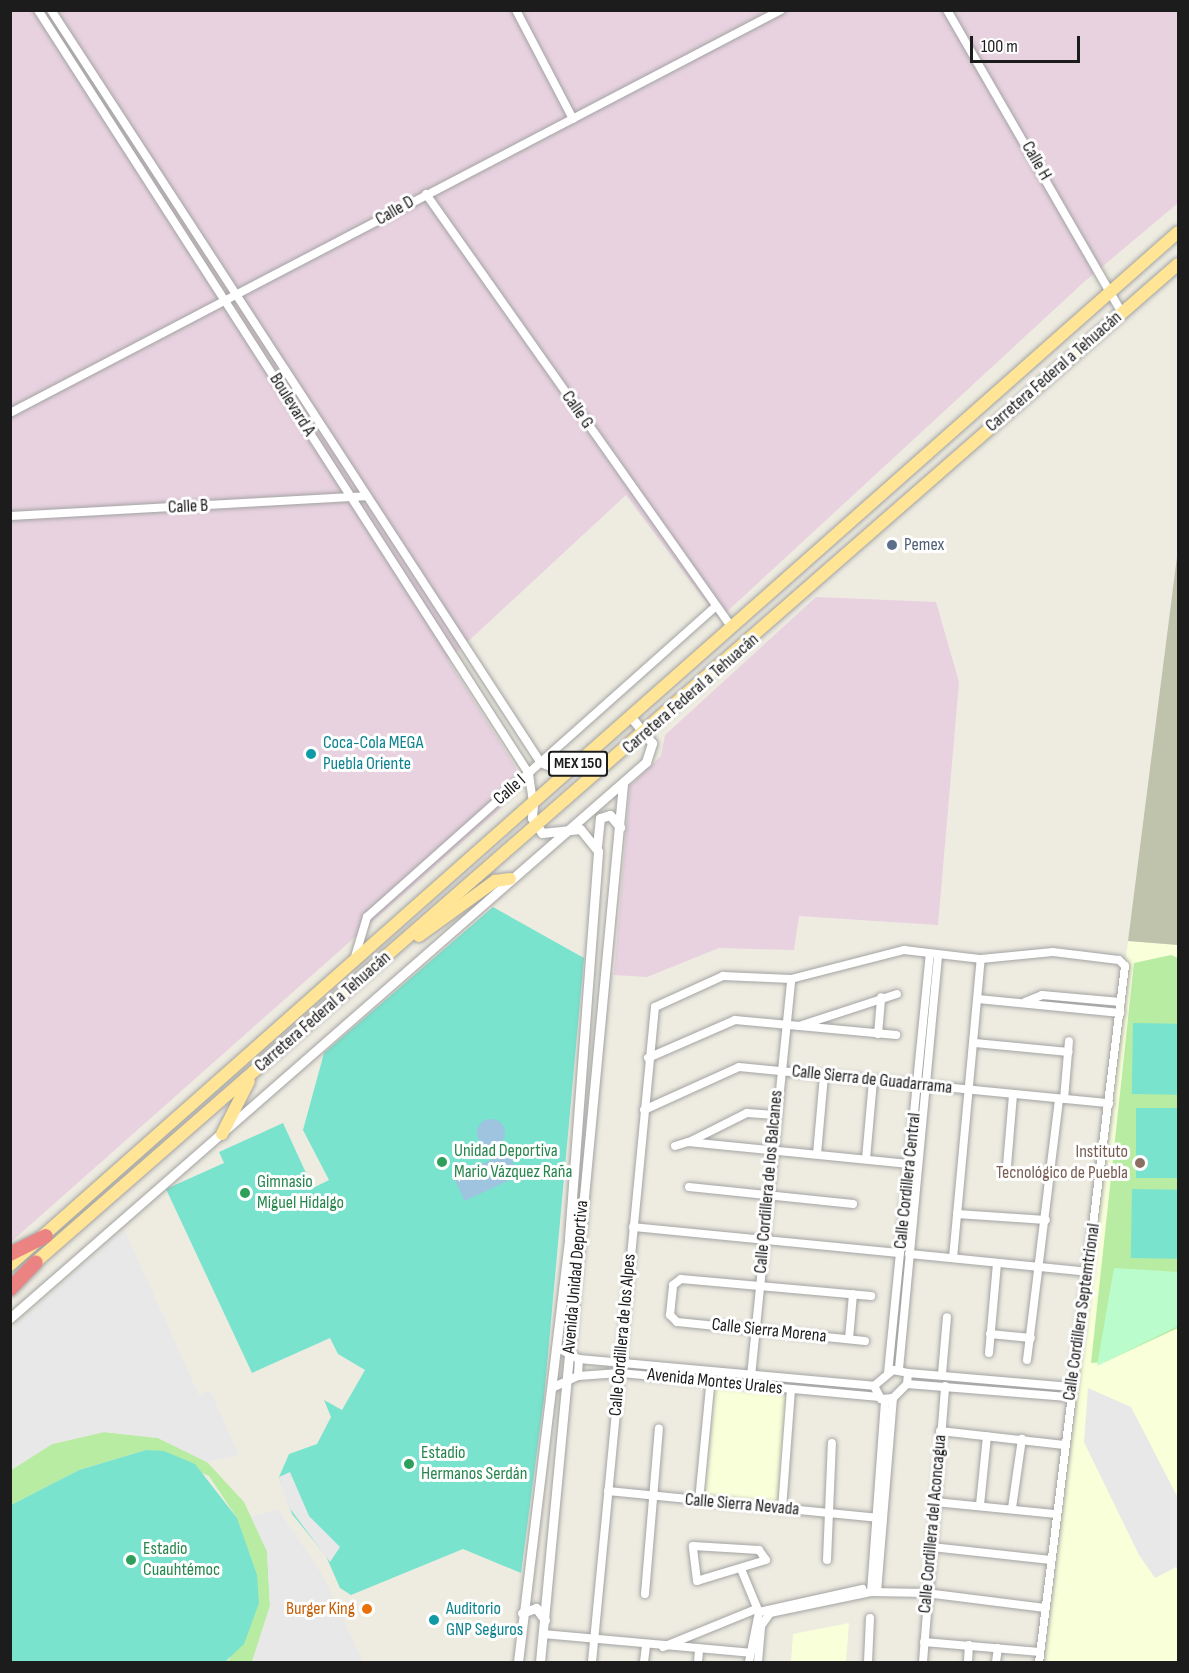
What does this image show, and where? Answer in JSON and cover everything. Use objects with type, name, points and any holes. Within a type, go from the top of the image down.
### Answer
[{"type":"highway","points":[[10,1254],[46,1236]]},
{"type":"highway","points":[[10,1289],[36,1262]]},
{"type":"main road","name":"Carretera Federal a Tehuacán","points":[[46,1236],[631,717],[730,625],[1179,232]]},
{"type":"main road","name":"Carretera Federal a Tehuacán","points":[[36,1262],[394,949],[646,733],[1179,264]]},
{"type":"main road","points":[[394,949],[442,923],[495,881],[510,879]]},
{"type":"main road","points":[[222,1134],[253,1072]]},
{"type":"main road","name":"MEX 150","points":[[10,1265],[46,1236]]},
{"type":"main road","name":"MEX 150","points":[[10,1283],[36,1262]]},
{"type":"street","name":"Boulevard A","points":[[51,10],[240,296],[365,496],[541,763]]},
{"type":"street","points":[[516,10],[573,119]]},
{"type":"street","name":"Calle D","points":[[10,413],[228,303],[426,194],[781,10]]},
{"type":"street","name":"Calle H","points":[[947,10],[1122,313]]},
{"type":"street","name":"Boulevard A","points":[[38,11],[529,774],[533,804]]},
{"type":"street","name":"Calle G","points":[[426,194],[714,608],[730,625]]},
{"type":"street","points":[[177,225],[188,218]]},
{"type":"street","name":"Calle B","points":[[10,516],[351,499],[365,496]]},
{"type":"street","name":"Calle I","points":[[354,961],[367,917],[714,608]]},
{"type":"street","points":[[446,643],[458,637]]},
{"type":"street","points":[[10,1318],[222,1134],[565,830],[623,784],[652,752],[646,733],[631,717]]},
{"type":"street","points":[[541,763],[567,774]]},
{"type":"street","name":"Avenida Unidad Deportiva","points":[[540,1662],[623,784]]},
{"type":"street","points":[[533,804],[536,828],[547,835],[580,829],[598,851]]},
{"type":"street","name":"Avenida Unidad Deportiva","points":[[518,1662],[522,1613],[554,1387],[584,1081],[600,818],[610,815],[620,827]]},
{"type":"street","points":[[792,979],[887,951],[981,958],[975,1043],[953,1258]]},
{"type":"street","name":"Calle Cordillera Septemtrional","points":[[981,958],[1053,952],[1125,962],[1039,1662]]},
{"type":"street","name":"Calle Cordillera Central","points":[[888,1372],[904,1253],[934,955]]},
{"type":"street","name":"Calle Cordillera de los Alpes","points":[[592,1662],[648,1058],[655,1007],[723,976],[792,979]]},
{"type":"street","name":"Calle Cordillera de los Balcanes","points":[[750,1386],[771,1150],[792,979]]},
{"type":"street","points":[[795,1027],[881,997],[897,994]]},
{"type":"street","points":[[1025,1002],[1042,995],[1121,1002]]},
{"type":"street","points":[[878,1034],[881,997]]},
{"type":"street","points":[[978,999],[1025,1002],[1043,1008],[1120,1013]]},
{"type":"street","points":[[648,1058],[735,1020],[896,1035]]},
{"type":"street","points":[[1028,1360],[1069,1041]]},
{"type":"street","points":[[975,1043],[1069,1052]]},
{"type":"street","name":"Calle Sierra de Guadarrama","points":[[644,1110],[731,1070],[780,1070],[1109,1103]]},
{"type":"street","points":[[817,1154],[824,1075]]},
{"type":"street","points":[[866,1159],[873,1080]]},
{"type":"street","points":[[584,1081],[594,1083]]},
{"type":"street","name":"Calle Cordillera Central","points":[[899,1369],[909,1164],[922,1085]]},
{"type":"street","points":[[1007,1166],[1013,1094]]},
{"type":"street","points":[[581,1106],[592,1108]]},
{"type":"street","points":[[675,1146],[747,1113],[775,1115]]},
{"type":"street","points":[[578,1136],[589,1137]]},
{"type":"street","points":[[688,1142],[909,1164]]},
{"type":"street","points":[[688,1187],[853,1204]]},
{"type":"street","points":[[957,1214],[1046,1220]]},
{"type":"street","points":[[633,1227],[1088,1272]]},
{"type":"street","points":[[989,1353],[997,1263]]},
{"type":"street","name":"Calle Sierra Morena","points":[[760,1284],[675,1280],[672,1320],[866,1341]]},
{"type":"street","points":[[760,1284],[871,1296]]},
{"type":"street","points":[[849,1339],[854,1294]]},
{"type":"street","points":[[942,1374],[947,1317]]},
{"type":"street","points":[[990,1334],[1030,1338]]},
{"type":"street","name":"Avenida Montes Urales","points":[[558,1348],[579,1359],[874,1386]]},
{"type":"street","points":[[578,1377],[579,1359]]},
{"type":"street","points":[[876,1590],[885,1398],[874,1386],[888,1372],[899,1369],[908,1373],[942,1374],[1071,1387]]},
{"type":"street","name":"Avenida Montes Urales","points":[[554,1387],[566,1380],[578,1377],[620,1372],[885,1398]]},
{"type":"street","points":[[699,1501],[712,1372]]},
{"type":"street","points":[[907,1384],[908,1373]]},
{"type":"street","points":[[1020,1382],[1021,1392]]},
{"type":"street","points":[[885,1398],[907,1384],[1070,1397]]},
{"type":"street","name":"Calle Cordillera del Aconcagua","points":[[923,1662],[926,1593],[945,1386]]},
{"type":"street","points":[[782,1509],[791,1389]]},
{"type":"street","points":[[876,1590],[877,1518],[885,1398]]},
{"type":"street","points":[[645,1594],[659,1429]]},
{"type":"street","points":[[940,1431],[1064,1444]]},
{"type":"street","points":[[980,1505],[987,1436]]},
{"type":"street","points":[[1012,1508],[1022,1439]]},
{"type":"street","points":[[827,1560],[826,1513],[832,1443]]},
{"type":"street","name":"Calle Sierra Nevada","points":[[608,1491],[877,1518]]},
{"type":"street","points":[[935,1502],[1056,1514]]},
{"type":"street","points":[[696,1544],[767,1554],[763,1563],[741,1569],[697,1581],[691,1549],[696,1544]]},
{"type":"street","points":[[931,1547],[1051,1560]]},
{"type":"street","points":[[741,1569],[760,1613],[758,1662]]},
{"type":"street","points":[[663,1647],[760,1613],[876,1590],[926,1593],[1045,1608]]},
{"type":"street","points":[[522,1613],[536,1608],[544,1620]]},
{"type":"street","points":[[749,1662],[760,1613]]},
{"type":"street","points":[[868,1662],[870,1618]]},
{"type":"street","points":[[543,1634],[699,1651],[750,1653]]},
{"type":"street","points":[[924,1642],[1040,1652]]},
{"type":"street","points":[[644,1662],[646,1645]]},
{"type":"street","points":[[968,1662],[969,1645]]},
{"type":"street","points":[[996,1662],[998,1648]]},
{"type":"street","points":[[698,1662],[699,1651]]},
{"type":"shaded area","points":[[11,11],[1178,11],[1178,203],[1084,282],[719,619],[626,495],[448,660],[515,766],[522,789],[11,1242]]},
{"type":"shaded area","points":[[1178,549],[1178,945],[1128,941]]},
{"type":"shaded area","points":[[816,597],[936,602],[959,682],[938,925],[799,916],[794,950],[719,948],[647,977],[614,975],[630,786],[661,756],[665,735]]},
{"type":"shaded area","name":"Unidad Deportiva Mario Vázquez Raña","points":[[493,907],[584,958],[544,1398],[521,1573],[463,1549],[351,1595],[340,1588],[326,1556],[292,1514],[279,1477],[289,1454],[317,1444],[331,1417],[324,1400],[342,1410],[365,1370],[338,1354],[330,1338],[252,1373],[166,1189],[224,1163],[219,1152],[283,1123],[313,1188],[329,1180],[303,1130],[324,1053]]},
{"type":"shaded area","name":"Instituto Tecnológico de Puebla","points":[[1128,941],[1178,945],[1178,1662],[1044,1662]]},
{"type":"shaded area","points":[[1133,1023],[1178,1024],[1177,1095],[1132,1094]]},
{"type":"shaded area","points":[[1136,1108],[1178,1108],[1178,1178],[1136,1178]]},
{"type":"shaded area","points":[[491,1119],[501,1123],[505,1133],[501,1143],[491,1147],[481,1143],[477,1133],[481,1123]]},
{"type":"shaded area","points":[[508,1152],[519,1176],[465,1201],[454,1177]]},
{"type":"shaded area","points":[[1132,1189],[1178,1190],[1177,1259],[1131,1258]]},
{"type":"shaded area","points":[[124,1229],[199,1395],[210,1390],[239,1455],[207,1462],[158,1438],[104,1432],[52,1444],[11,1470],[11,1329]]},
{"type":"shaded area","points":[[714,1388],[788,1394],[778,1504],[704,1498]]},
{"type":"shaded area","points":[[1088,1388],[1131,1407],[1178,1498],[1178,1571],[1176,1567],[1155,1578],[1139,1555],[1084,1442]]},
{"type":"shaded area","name":"Estadio Cuauhtémoc","points":[[146,1450],[164,1451],[195,1464],[237,1518],[257,1575],[259,1603],[244,1644],[225,1662],[11,1662],[11,1505],[79,1470]]},
{"type":"shaded area","points":[[290,1472],[309,1516],[340,1547],[330,1562],[288,1506],[279,1477]]},
{"type":"shaded area","points":[[278,1509],[323,1576],[363,1662],[252,1662],[270,1606],[267,1551],[251,1517]]},
{"type":"shaded area","points":[[849,1623],[846,1662],[791,1662],[793,1634]]},
{"type":"green space","points":[[1171,955],[1178,958],[1178,1328],[1105,1362],[1091,1363],[1134,963]]},
{"type":"green space","points":[[1114,1268],[1178,1272],[1178,1326],[1097,1366]]},
{"type":"green space","points":[[104,1432],[158,1438],[207,1462],[244,1502],[267,1551],[270,1606],[252,1662],[225,1662],[230,1659],[237,1518],[209,1476],[146,1450],[79,1470],[11,1505],[11,1470],[52,1444]]},
{"type":"place","name":"Pemex","points":[[892,545]]},
{"type":"place","name":"Coca-Cola MEGA Puebla Oriente","points":[[311,754]]},
{"type":"place","name":"Unidad Deportiva Mario Vázquez Raña","points":[[442,1162]]},
{"type":"place","name":"Instituto Tecnológico de Puebla","points":[[1140,1163]]},
{"type":"place","name":"Gimnasio Miguel Hidalgo","points":[[245,1193]]},
{"type":"place","name":"Estadio Hermanos Serdán","points":[[409,1464]]},
{"type":"place","name":"Estadio Cuauhtémoc","points":[[131,1560]]},
{"type":"place","name":"Burger King","points":[[367,1609]]},
{"type":"place","name":"Auditorio GNP Seguros","points":[[434,1620]]}]
